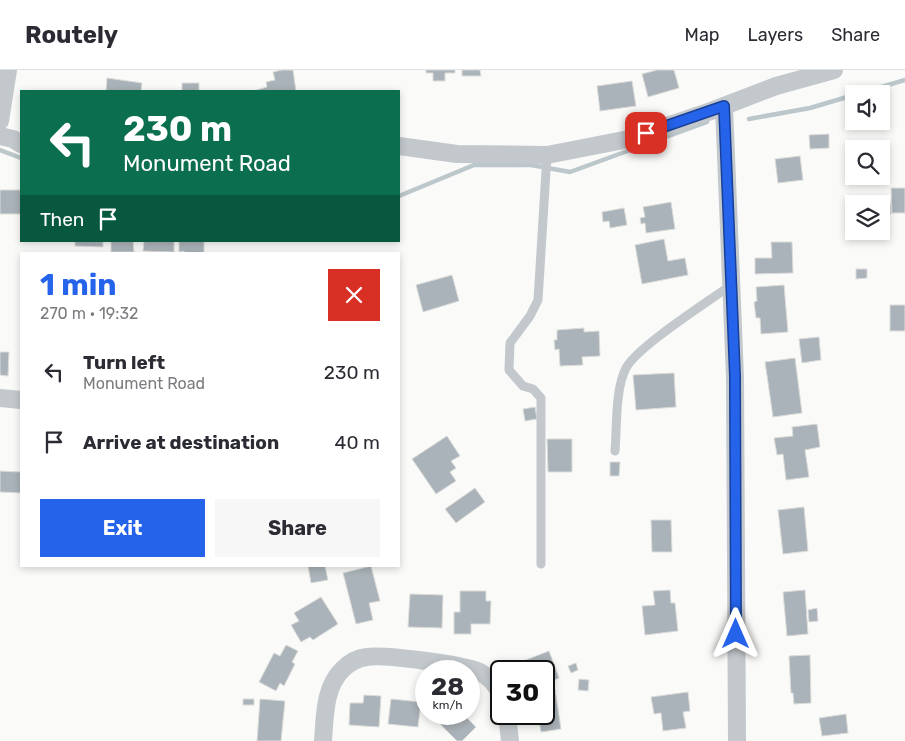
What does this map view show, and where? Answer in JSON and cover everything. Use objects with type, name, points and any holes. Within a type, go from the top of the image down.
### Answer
[{"type":"street","points":[[0,120],[8,70]]},
{"type":"street","points":[[400,146],[457,154],[547,155],[629,139],[776,86],[834,70]]},
{"type":"street","points":[[724,106],[735,376],[737,741]]},
{"type":"street","points":[[0,136],[13,139],[20,143]]},
{"type":"street","points":[[0,398],[20,400]]},
{"type":"street","points":[[323,741],[326,704],[332,685],[344,668],[360,659],[377,656],[470,668],[490,680]]},
{"type":"street","points":[[508,725],[510,741]]},
{"type":"lane","points":[[541,564],[541,398],[533,389],[523,386],[509,370],[510,343],[530,316],[538,300],[547,155]]},
{"type":"lane","points":[[615,451],[621,385],[627,367],[639,352],[731,285]]},
{"type":"building","points":[[293,70],[296,90],[256,90],[267,87],[266,82],[275,80],[273,72]]},
{"type":"building","points":[[426,70],[455,70],[455,73],[445,73],[445,81],[433,81],[433,73],[426,73]]},
{"type":"building","points":[[462,70],[480,70],[481,76],[462,76]]},
{"type":"building","points":[[657,70],[674,70],[679,88],[648,97],[642,74]]},
{"type":"building","points":[[107,78],[142,83],[141,90],[106,90]]},
{"type":"building","points":[[632,81],[636,106],[600,111],[597,86]]},
{"type":"building","points":[[182,83],[199,83],[199,90],[182,90]]},
{"type":"building","points":[[829,134],[829,148],[810,149],[809,135]]},
{"type":"building","points":[[800,156],[803,180],[778,183],[775,159]]},
{"type":"building","points":[[891,188],[905,188],[905,213],[892,213]]},
{"type":"building","points":[[0,190],[20,190],[20,214],[0,214]]},
{"type":"building","points":[[671,202],[675,229],[646,233],[645,223],[641,224],[640,218],[645,217],[643,207]]},
{"type":"building","points":[[624,208],[627,225],[610,228],[609,221],[603,222],[602,212]]},
{"type":"building","points":[[664,239],[668,261],[685,258],[688,275],[642,284],[635,245]]},
{"type":"building","points":[[75,242],[103,242],[103,247],[75,246]]},
{"type":"building","points":[[111,242],[133,242],[134,252],[111,252]]},
{"type":"building","points":[[144,242],[174,242],[174,252],[143,251]]},
{"type":"building","points":[[179,242],[204,242],[204,252],[179,252]]},
{"type":"building","points":[[771,242],[792,242],[793,273],[755,274],[755,258],[772,258]]},
{"type":"building","points":[[856,269],[867,269],[867,278],[856,279]]},
{"type":"building","points":[[452,275],[459,301],[423,312],[416,285]]},
{"type":"building","points":[[784,285],[788,332],[761,334],[760,318],[756,318],[754,302],[757,301],[756,287]]},
{"type":"building","points":[[890,305],[905,305],[905,331],[890,331]]},
{"type":"building","points":[[584,328],[584,332],[599,331],[600,356],[582,357],[583,365],[560,366],[559,349],[555,350],[554,340],[557,340],[557,330]]},
{"type":"building","points":[[819,337],[821,360],[802,363],[799,339]]},
{"type":"building","points":[[0,352],[9,352],[8,376],[0,375]]},
{"type":"building","points":[[795,358],[802,413],[773,417],[765,362]]},
{"type":"building","points":[[674,373],[676,407],[636,410],[633,375]]},
{"type":"building","points":[[535,407],[537,419],[525,421],[523,409]]},
{"type":"building","points":[[817,424],[820,447],[805,450],[809,477],[786,480],[783,454],[777,455],[774,438],[793,436],[792,427]]},
{"type":"building","points":[[447,436],[460,456],[451,461],[456,468],[450,472],[456,481],[436,494],[412,459]]},
{"type":"building","points":[[547,439],[572,439],[572,472],[548,472]]},
{"type":"building","points":[[610,462],[620,462],[619,476],[610,476]]},
{"type":"building","points":[[0,471],[20,472],[20,493],[0,492]]},
{"type":"building","points":[[475,488],[485,502],[456,523],[445,509]]},
{"type":"building","points":[[804,507],[808,551],[783,554],[778,510]]},
{"type":"building","points":[[651,520],[671,520],[672,552],[652,552]]},
{"type":"building","points":[[308,567],[325,567],[328,580],[311,583]]},
{"type":"building","points":[[371,567],[380,601],[369,603],[373,620],[356,624],[343,573]]},
{"type":"building","points":[[670,590],[671,603],[675,603],[678,631],[645,635],[642,606],[655,605],[653,591]]},
{"type":"building","points":[[805,590],[808,634],[787,636],[783,592]]},
{"type":"building","points":[[460,591],[486,591],[486,601],[491,601],[490,624],[471,624],[471,634],[454,634],[454,612],[460,612]]},
{"type":"building","points":[[410,594],[443,595],[442,628],[408,627]]},
{"type":"building","points":[[321,597],[338,624],[313,640],[310,637],[301,642],[291,625],[299,621],[294,613]]},
{"type":"building","points":[[817,608],[818,621],[809,622],[808,610]]},
{"type":"building","points":[[286,645],[298,651],[292,662],[295,664],[284,686],[280,683],[276,691],[259,682],[274,653],[280,656]]},
{"type":"building","points":[[549,651],[552,660],[526,660]]},
{"type":"building","points":[[810,655],[811,703],[794,704],[793,693],[791,693],[789,656]]},
{"type":"building","points":[[576,663],[578,670],[571,673],[568,666]]},
{"type":"building","points":[[555,667],[559,678],[555,680]]},
{"type":"building","points":[[579,679],[589,680],[588,691],[578,690]]},
{"type":"building","points":[[555,689],[561,729],[541,732],[540,725],[555,725]]},
{"type":"building","points":[[688,692],[690,711],[683,712],[686,728],[663,731],[661,713],[654,714],[651,697]]},
{"type":"building","points":[[364,695],[381,696],[379,727],[349,725],[350,703],[363,703]]},
{"type":"building","points":[[243,699],[254,699],[254,705],[243,705]]},
{"type":"building","points":[[260,699],[285,701],[281,741],[257,741]]},
{"type":"building","points":[[391,699],[415,701],[415,725],[418,725],[418,727],[388,724]]},
{"type":"building","points":[[846,714],[848,733],[822,736],[819,718]]},
{"type":"building","points":[[441,725],[474,725],[476,727],[462,741],[457,741]]},
{"type":"waterway","points":[[888,85],[905,80]]},
{"type":"waterway","points":[[749,119],[810,108],[845,98]]},
{"type":"waterway","points":[[400,196],[474,165],[531,165],[570,172],[707,122]]},
{"type":"waterway","points":[[0,150],[20,158]]},
{"type":"route","points":[[646,133],[724,106],[735,376],[736,634]]}]
